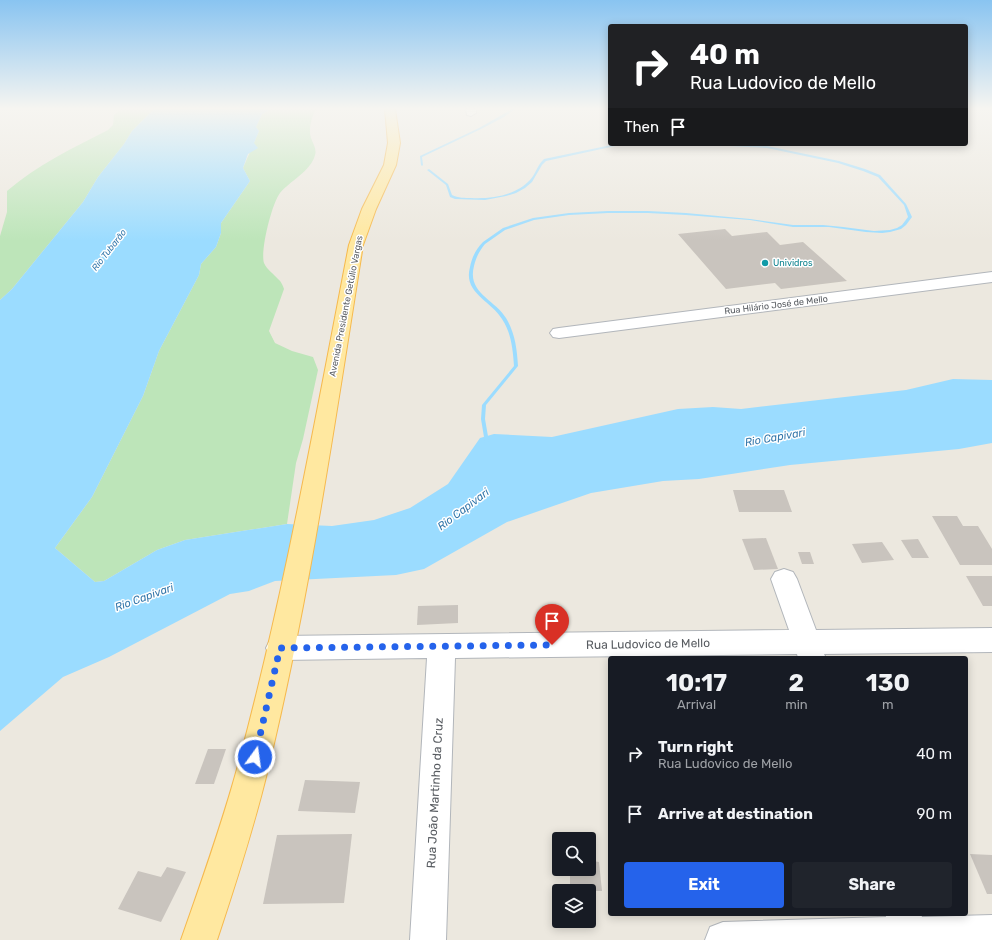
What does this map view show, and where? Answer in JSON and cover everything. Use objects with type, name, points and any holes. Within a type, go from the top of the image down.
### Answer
[{"type":"main road","name":"Avenida Presidente Getúlio Vargas","points":[[199,940],[231,848],[259,744],[293,590],[309,509],[356,245],[369,209],[390,164],[393,153]]},
{"type":"street","name":"Rua Hilário José de Mello","points":[[559,333],[992,277]]},
{"type":"street","points":[[784,579],[809,650]]},
{"type":"street","name":"Rua Ludovico de Mello","points":[[280,648],[442,646],[809,650],[992,640]]},
{"type":"street","name":"Rua João Martinho da Cruz","points":[[428,940],[442,646]]},
{"type":"street","points":[[723,940],[909,930],[992,933]]},
{"type":"green space","points":[[64,153],[117,153],[98,177],[83,202],[12,289],[0,300],[0,236],[7,212],[7,191],[43,165]]},
{"type":"green space","points":[[250,153],[315,153],[313,161],[305,171],[284,189],[277,198],[265,238],[263,257],[265,265],[280,281],[284,289],[269,331],[275,343],[292,351],[313,357],[318,370],[303,439],[296,463],[287,524],[185,540],[157,550],[104,581],[95,582],[55,548],[92,497],[143,396],[159,351],[199,275],[201,264],[216,247],[221,233],[221,223],[250,181],[243,168]]},
{"type":"water","points":[[117,153],[250,153],[248,154],[243,168],[250,181],[221,223],[221,233],[216,247],[201,264],[199,275],[159,351],[143,396],[92,497],[55,548],[95,582],[104,581],[157,550],[185,540],[287,524],[332,526],[374,520],[410,508],[448,484],[480,438],[494,434],[552,437],[678,409],[713,407],[741,409],[906,390],[953,379],[992,380],[992,443],[959,449],[790,465],[699,479],[663,481],[591,493],[507,522],[424,569],[396,575],[275,581],[249,591],[230,594],[109,657],[63,677],[0,731],[0,300],[12,289],[83,202],[98,177]]},
{"type":"building","name":"Unividros","points":[[725,229],[732,236],[767,232],[780,245],[803,242],[847,281],[781,289],[775,283],[726,289],[678,234]]},
{"type":"building","points":[[733,490],[784,490],[792,512],[739,512]]},
{"type":"building","points":[[932,516],[957,516],[963,526],[978,526],[992,549],[992,565],[960,565]]},
{"type":"building","points":[[766,538],[778,569],[754,570],[742,539]]},
{"type":"building","points":[[918,539],[929,558],[912,558],[901,540]]},
{"type":"building","points":[[882,542],[894,560],[862,563],[852,544]]},
{"type":"building","points":[[798,552],[810,552],[814,564],[802,564]]},
{"type":"building","points":[[966,576],[992,576],[992,606],[983,606]]},
{"type":"building","points":[[458,605],[458,623],[417,625],[418,606]]},
{"type":"building","points":[[208,749],[226,749],[214,784],[195,784]]},
{"type":"building","points":[[305,780],[360,782],[355,813],[298,811]]},
{"type":"building","points":[[352,834],[344,903],[263,904],[277,835]]},
{"type":"building","points":[[970,854],[992,855],[992,894],[987,894]]},
{"type":"building","points":[[596,862],[599,862],[602,891],[596,891],[596,884],[570,884],[570,876],[596,876]]},
{"type":"building","points":[[167,867],[186,872],[161,922],[118,909],[138,871],[161,877]]},
{"type":"waterway","points":[[422,165],[421,157],[430,153]]},
{"type":"waterway","points":[[428,170],[447,185],[451,196],[455,198],[495,198],[505,196],[524,188],[531,181],[545,160],[578,153]]},
{"type":"waterway","points":[[487,442],[483,419],[484,405],[516,366],[516,360],[513,341],[503,317],[481,296],[472,284],[470,278],[476,255],[484,243],[504,229],[533,219],[569,214],[608,212],[686,214],[719,216],[799,226],[829,226],[874,232],[890,231],[900,228],[910,217],[905,205],[879,176],[839,162],[795,153]]},
{"type":"place","name":"Unividros","points":[[765,263]]},
{"type":"route","points":[[255,757],[280,648],[552,645]]},
{"type":"water label","name":"Rio Tubarão","points":[[109,250]]},
{"type":"water label","name":"Rio Capivari","points":[[775,437]]},
{"type":"water label","name":"Rio Capivari","points":[[463,509]]},
{"type":"water label","name":"Rio Capivari","points":[[144,597]]}]
